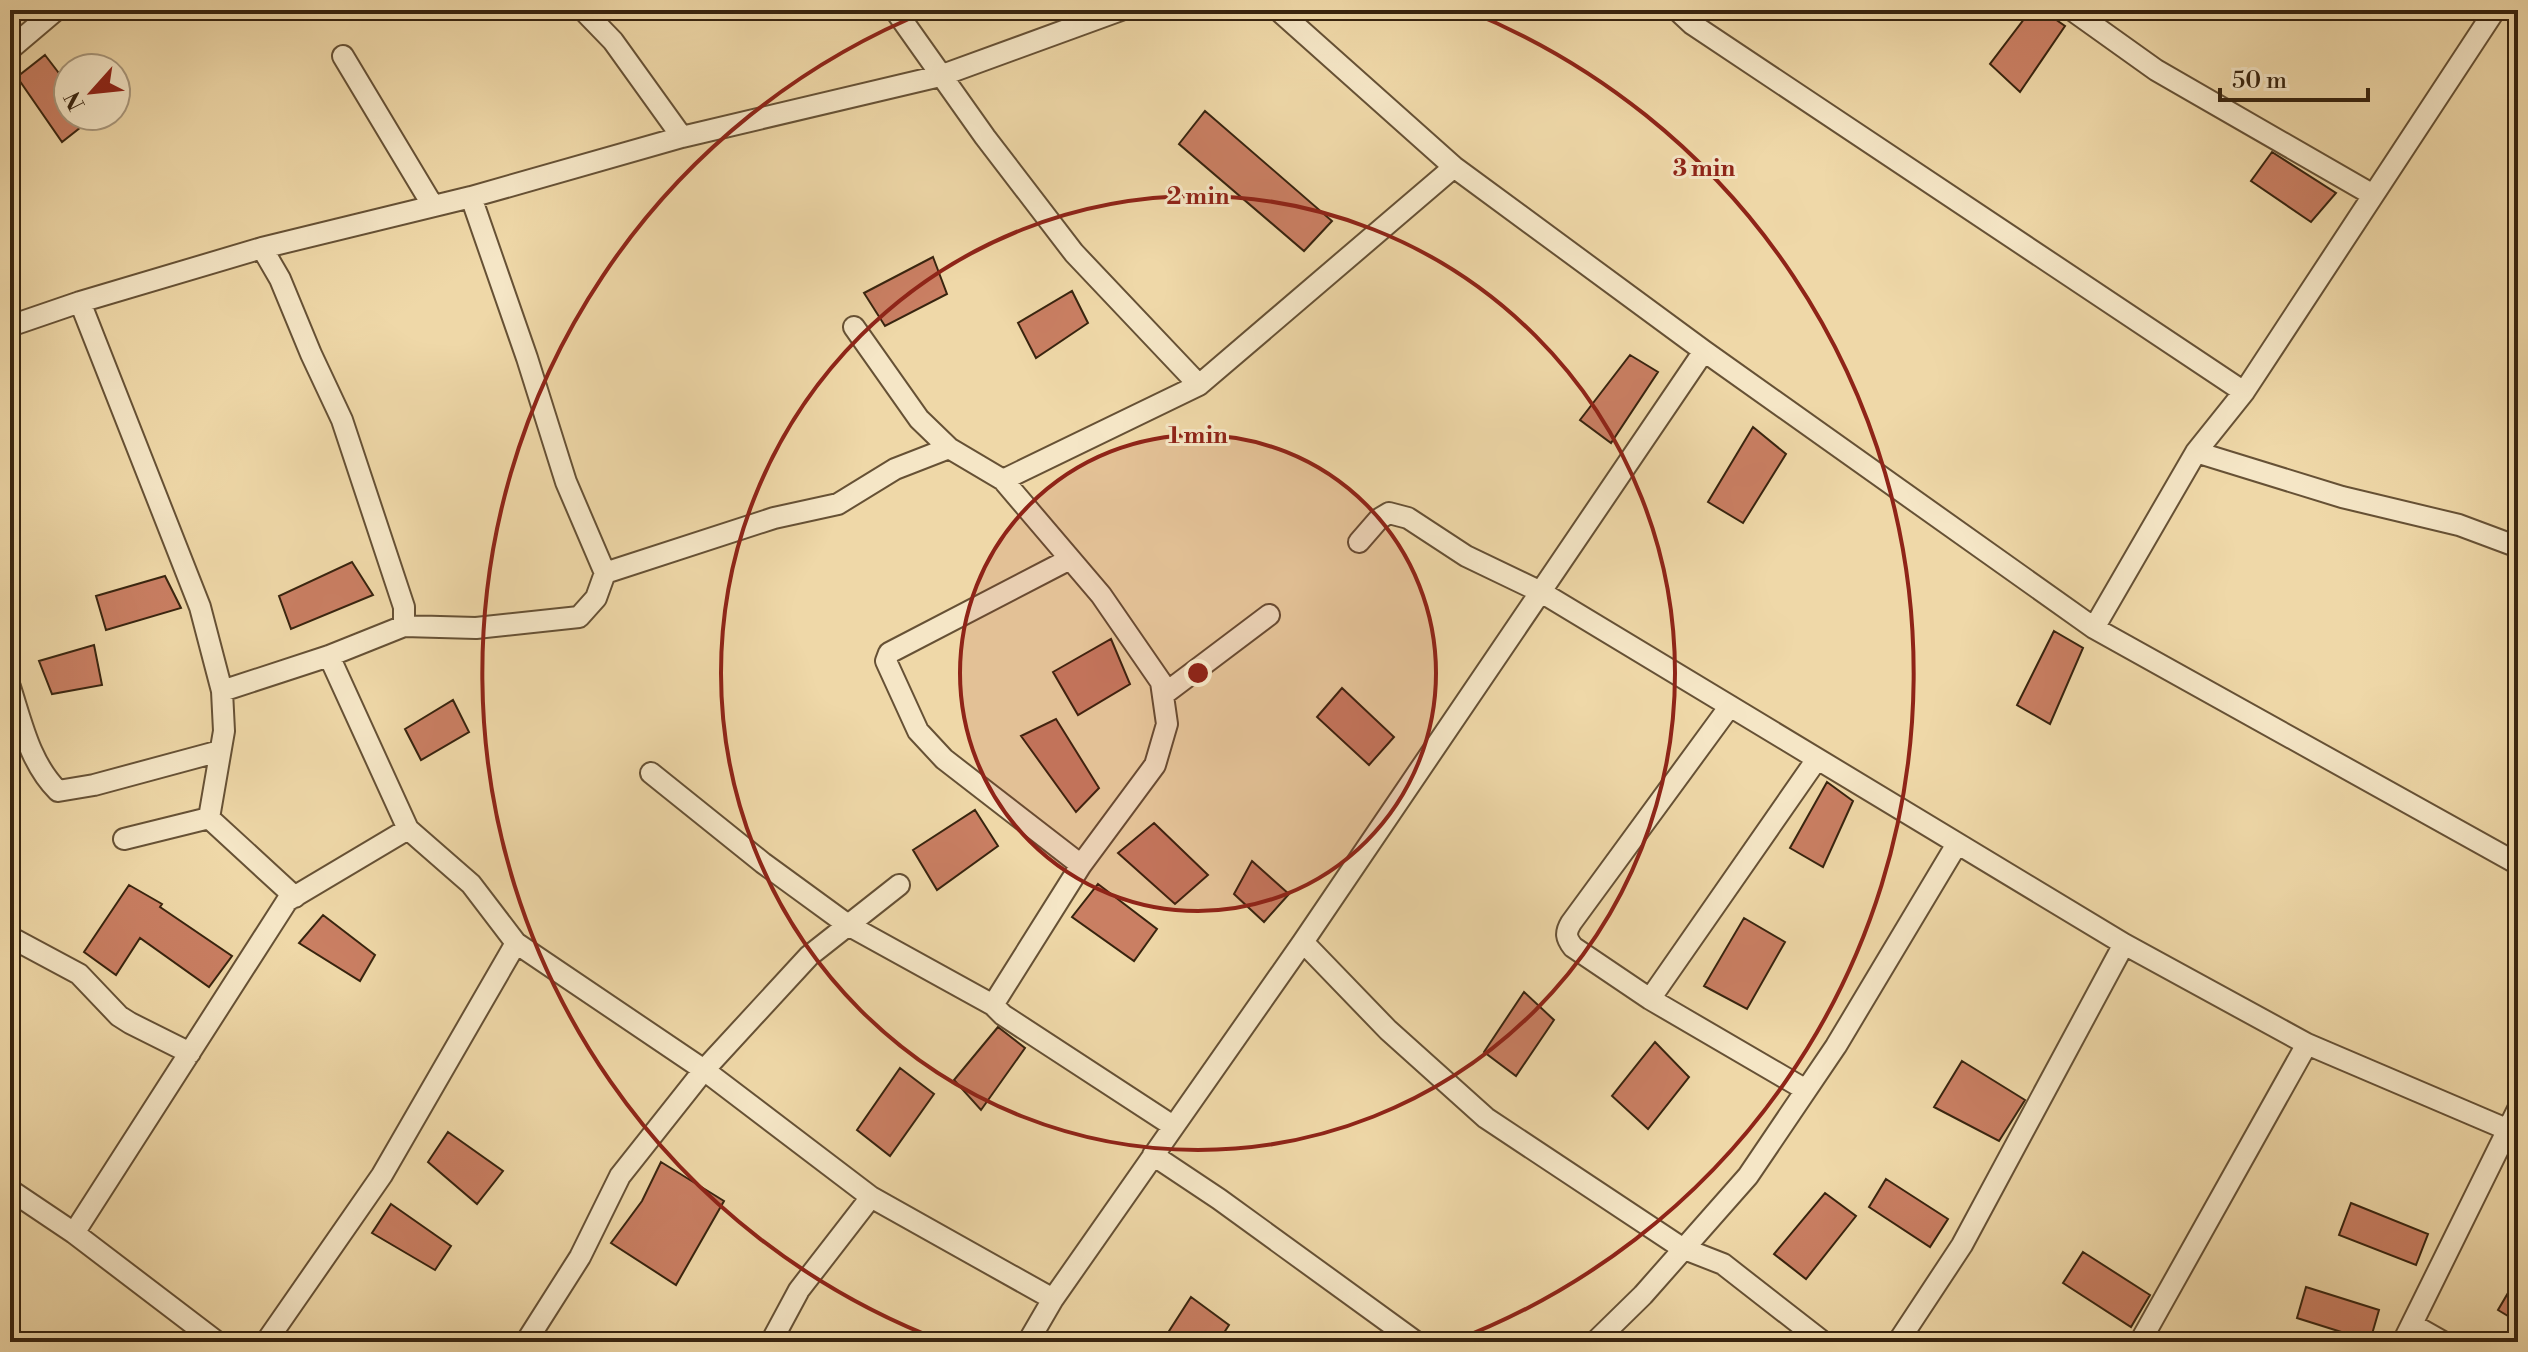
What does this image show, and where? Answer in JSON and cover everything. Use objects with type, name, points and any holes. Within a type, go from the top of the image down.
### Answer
[{"type":"street","points":[[10,49],[56,10]]},
{"type":"street","points":[[583,10],[613,41],[682,137]]},
{"type":"street","points":[[895,10],[940,76],[1074,253],[1199,385]]},
{"type":"street","points":[[10,326],[262,248],[471,197],[682,137],[940,76],[1121,10]]},
{"type":"street","points":[[1278,10],[1454,167],[1704,351],[2094,628],[2518,864]]},
{"type":"street","points":[[1677,10],[1705,33],[2244,392]]},
{"type":"street","points":[[2072,10],[2156,70],[2373,195]]},
{"type":"street","points":[[2094,628],[2196,452],[2244,392],[2495,10]]},
{"type":"street","points":[[343,56],[433,206]]},
{"type":"street","points":[[1003,480],[1199,385],[1454,167]]},
{"type":"street","points":[[222,691],[329,656],[404,626],[476,628],[579,617],[596,598],[605,573],[566,482],[471,197]]},
{"type":"street","points":[[262,248],[280,279],[342,420],[404,607],[404,626]]},
{"type":"street","points":[[80,302],[200,607],[222,691],[224,731],[209,818]]},
{"type":"street","points":[[854,327],[919,419],[949,448],[1003,480],[1101,595],[1161,682],[1167,724],[1155,765],[1081,865],[993,1005]]},
{"type":"street","points":[[1035,1340],[1053,1299],[1303,942],[1704,351]]},
{"type":"street","points":[[605,573],[774,518],[838,504],[895,469],[949,448]]},
{"type":"street","points":[[2196,452],[2342,497],[2459,525],[2518,547]]},
{"type":"street","points":[[1359,542],[1379,519],[1389,513],[1408,518],[1466,556],[1541,592],[2124,944],[2307,1044],[2513,1132]]},
{"type":"street","points":[[1070,559],[889,653],[886,661],[918,731],[944,759],[1081,865]]},
{"type":"street","points":[[1163,695],[1269,615]]},
{"type":"street","points":[[329,656],[408,829],[471,884],[516,943],[704,1070],[871,1197],[1053,1299]]},
{"type":"street","points":[[10,687],[35,762],[58,791],[94,785],[220,751]]},
{"type":"street","points":[[1730,706],[1567,931],[1567,940],[1650,999],[1806,1090]]},
{"type":"street","points":[[1650,999],[1817,759]]},
{"type":"street","points":[[651,773],[763,863],[848,925],[993,1005],[1003,1015],[1173,1126]]},
{"type":"street","points":[[209,818],[295,897]]},
{"type":"street","points":[[124,839],[209,818]]},
{"type":"street","points":[[74,1233],[287,901],[408,829]]},
{"type":"street","points":[[1595,1342],[1643,1295],[1748,1176],[1806,1090],[1957,844]]},
{"type":"street","points":[[526,1342],[580,1257],[620,1176],[704,1070],[809,956],[899,885]]},
{"type":"street","points":[[10,937],[79,974],[130,1023],[190,1053]]},
{"type":"street","points":[[1303,942],[1388,1030],[1486,1118],[1682,1248],[1723,1264],[1823,1342]]},
{"type":"street","points":[[266,1342],[382,1175],[516,943]]},
{"type":"street","points":[[1898,1342],[1962,1245],[2124,944]]},
{"type":"street","points":[[2140,1342],[2307,1044]]},
{"type":"street","points":[[2443,1342],[2408,1334],[2513,1132],[2518,1109]]},
{"type":"street","points":[[1153,1155],[1416,1342]]},
{"type":"street","points":[[10,1190],[74,1233],[217,1342]]},
{"type":"street","points":[[771,1342],[799,1290],[871,1197]]},
{"type":"building","points":[[2031,10],[2042,10],[2065,26],[2020,92],[1990,64]]},
{"type":"building","points":[[45,55],[52,64],[52,128],[17,77]]},
{"type":"building","points":[[1205,111],[1332,221],[1304,251],[1179,144]]},
{"type":"building","points":[[55,132],[75,132],[62,142]]},
{"type":"building","points":[[2272,152],[2336,193],[2311,222],[2251,181]]},
{"type":"building","points":[[933,257],[947,294],[885,326],[864,293]]},
{"type":"building","points":[[1072,291],[1088,323],[1036,358],[1018,323]]},
{"type":"building","points":[[1630,355],[1658,372],[1611,443],[1580,420]]},
{"type":"building","points":[[1753,427],[1786,454],[1743,523],[1708,502]]},
{"type":"building","points":[[352,562],[373,595],[291,629],[279,596]]},
{"type":"building","points":[[165,576],[181,608],[106,630],[96,596]]},
{"type":"building","points":[[2054,631],[2083,648],[2050,724],[2017,705]]},
{"type":"building","points":[[1111,639],[1130,684],[1078,715],[1053,672]]},
{"type":"building","points":[[94,645],[102,685],[52,694],[39,661]]},
{"type":"building","points":[[1342,688],[1394,737],[1369,765],[1317,717]]},
{"type":"building","points":[[453,700],[469,732],[421,760],[405,729]]},
{"type":"building","points":[[1056,719],[1099,788],[1076,812],[1021,736]]},
{"type":"building","points":[[1827,782],[1853,801],[1823,867],[1790,848]]},
{"type":"building","points":[[975,810],[998,846],[937,890],[913,850]]},
{"type":"building","points":[[1154,823],[1208,875],[1175,904],[1118,853]]},
{"type":"building","points":[[1252,861],[1289,894],[1264,922],[1234,894]]},
{"type":"building","points":[[1098,884],[1157,929],[1134,961],[1072,917]]},
{"type":"building","points":[[129,885],[162,904],[160,907],[232,956],[209,987],[140,938],[116,975],[84,952]]},
{"type":"building","points":[[323,915],[375,955],[360,981],[299,943]]},
{"type":"building","points":[[1744,918],[1785,942],[1747,1009],[1704,986]]},
{"type":"building","points":[[1524,992],[1554,1020],[1516,1076],[1484,1052]]},
{"type":"building","points":[[998,1027],[1025,1048],[981,1110],[954,1080]]},
{"type":"building","points":[[1655,1042],[1689,1077],[1648,1129],[1612,1096]]},
{"type":"building","points":[[1962,1061],[2025,1100],[1999,1141],[1934,1107]]},
{"type":"building","points":[[900,1068],[934,1094],[890,1156],[857,1130]]},
{"type":"building","points":[[448,1132],[503,1171],[477,1204],[428,1162]]},
{"type":"building","points":[[661,1162],[724,1201],[676,1285],[611,1243],[642,1201]]},
{"type":"building","points":[[1886,1179],[1948,1219],[1930,1247],[1869,1207]]},
{"type":"building","points":[[1825,1193],[1856,1216],[1806,1279],[1774,1254]]},
{"type":"building","points":[[2351,1203],[2428,1234],[2416,1265],[2339,1235]]},
{"type":"building","points":[[391,1204],[451,1246],[435,1270],[372,1233]]},
{"type":"building","points":[[2083,1252],[2150,1295],[2131,1327],[2063,1283]]},
{"type":"building","points":[[2518,1276],[2518,1322],[2498,1310]]},
{"type":"building","points":[[2306,1287],[2379,1310],[2370,1341],[2297,1318]]},
{"type":"building","points":[[1191,1297],[1229,1325],[1218,1342],[1162,1342]]}]
